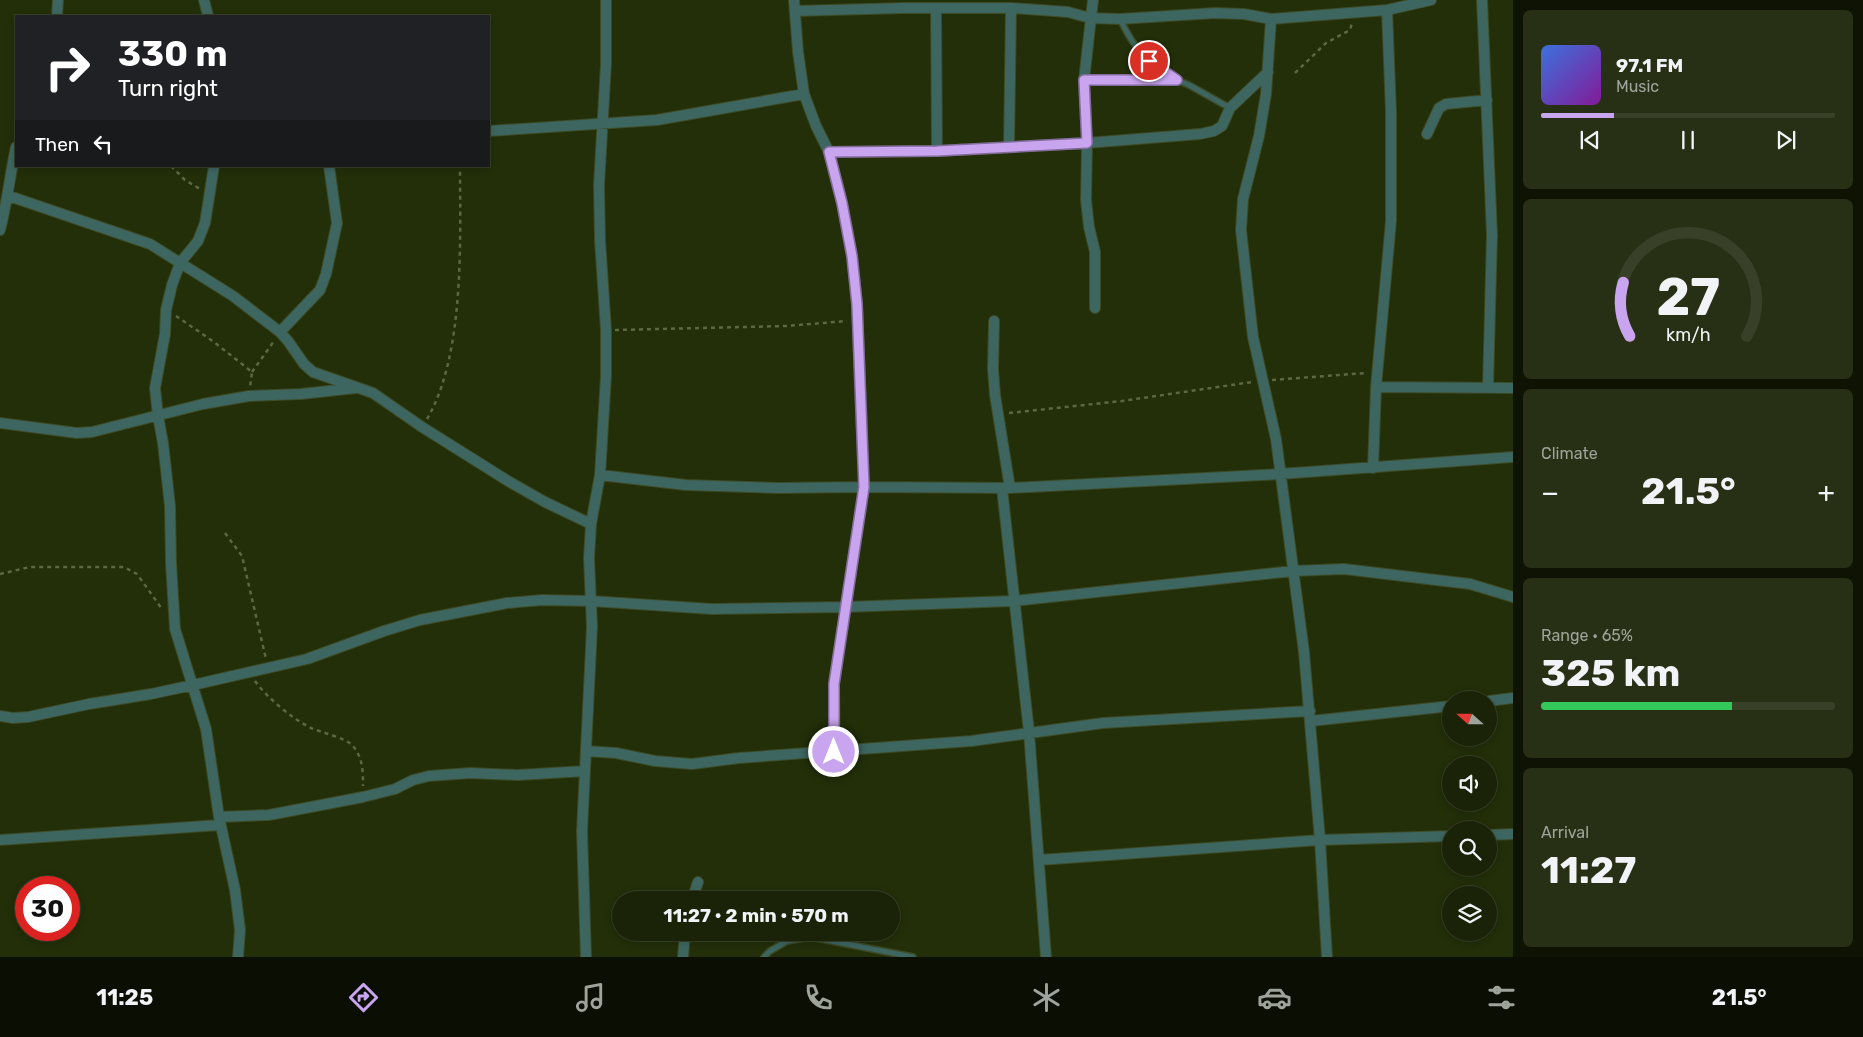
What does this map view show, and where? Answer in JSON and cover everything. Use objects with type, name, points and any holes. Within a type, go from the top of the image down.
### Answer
[{"type":"street","points":[[57,15],[58,0]]},
{"type":"street","points":[[204,0],[208,15]]},
{"type":"street","points":[[586,957],[582,831],[590,667],[591,602],[589,558],[591,524],[600,475],[606,376],[606,330],[600,240],[599,185],[606,64],[606,0]]},
{"type":"street","points":[[794,0],[798,52],[804,94],[816,126],[829,152],[842,203],[852,256],[857,320],[864,487],[834,684],[834,752]]},
{"type":"street","points":[[1093,0],[1084,80],[1087,143],[1086,200],[1089,227],[1095,252],[1095,308]]},
{"type":"street","points":[[795,11],[1011,8],[1068,12],[1090,18],[1120,19],[1229,13],[1272,19],[1387,10],[1403,3],[1431,0]]},
{"type":"street","points":[[1482,0],[1492,236],[1488,387]]},
{"type":"street","points":[[936,8],[937,151]]},
{"type":"street","points":[[1009,146],[1011,8]]},
{"type":"street","points":[[1373,468],[1376,388],[1391,221],[1391,112],[1387,10]]},
{"type":"street","points":[[1272,19],[1262,121],[1243,199],[1241,218],[1253,337],[1276,439],[1311,716],[1326,957]]},
{"type":"street","points":[[829,152],[937,151],[1087,143],[1158,138],[1214,131],[1222,126],[1230,108],[1268,72]]},
{"type":"street","points":[[490,131],[657,120],[804,94]]},
{"type":"street","points":[[1427,134],[1440,108],[1446,104],[1487,100]]},
{"type":"street","points":[[0,230],[8,196],[5,178],[15,150]]},
{"type":"street","points":[[214,167],[205,223],[198,241],[180,263],[166,310],[155,388],[158,416],[164,443],[170,506],[175,629],[206,729],[219,821],[235,890],[240,930],[238,957]]},
{"type":"street","points":[[280,332],[320,290],[326,274],[337,223],[329,167]]},
{"type":"street","points":[[8,196],[150,244],[233,296],[280,332],[304,364],[314,372],[373,393],[422,427],[537,498],[591,524]]},
{"type":"street","points":[[994,321],[993,370],[995,395],[999,413],[1006,488],[1013,601],[1029,732],[1046,957]]},
{"type":"street","points":[[0,423],[77,433],[92,432],[203,404],[249,396],[300,394],[361,388]]},
{"type":"street","points":[[1376,388],[1513,388]]},
{"type":"street","points":[[600,475],[686,485],[778,488],[1006,488],[1280,474],[1513,457]]},
{"type":"street","points":[[0,716],[13,718],[28,717],[89,704],[193,686],[307,659],[420,620],[507,603],[542,600],[712,609],[845,608],[1013,601],[1293,571],[1344,569],[1470,584],[1513,597]]},
{"type":"street","points":[[1498,700],[1513,698]]},
{"type":"street","points":[[586,751],[616,753],[655,761],[692,764],[970,741],[1029,732],[1137,720],[1311,716],[1442,707]]},
{"type":"street","points":[[0,840],[268,815],[364,797],[395,789],[429,776],[470,773],[518,776],[586,771]]},
{"type":"street","points":[[1497,835],[1513,834]]},
{"type":"street","points":[[1040,860],[1320,840],[1442,836]]},
{"type":"street","points":[[695,891],[698,882]]},
{"type":"street","points":[[683,957],[684,941]]},
{"type":"lane","points":[[1120,19],[1140,54],[1177,80],[1230,108]]},
{"type":"lane","points":[[1084,80],[1177,80]]},
{"type":"lane","points":[[764,957],[787,941],[812,937],[913,957]]},
{"type":"path","points":[[1295,73],[1326,43],[1350,30],[1352,22],[1362,12]]},
{"type":"path","points":[[172,167],[185,180],[210,195]]},
{"type":"path","points":[[422,427],[435,405],[450,358],[457,287],[460,167]]},
{"type":"path","points":[[166,310],[214,342],[252,372]]},
{"type":"path","points":[[606,330],[786,326],[857,320]]},
{"type":"path","points":[[249,396],[252,372],[280,332]]},
{"type":"path","points":[[999,413],[1122,402],[1262,380],[1378,373]]},
{"type":"path","points":[[225,533],[242,556],[268,668]]},
{"type":"path","points":[[0,574],[30,567],[124,567],[137,574],[175,629]]},
{"type":"path","points":[[248,672],[260,688],[309,726],[325,734],[337,736],[352,744],[363,769],[364,797]]},
{"type":"route","points":[[834,752],[834,684],[864,487],[857,304],[852,256],[842,203],[829,152],[937,151],[1087,143],[1084,80],[1177,80],[1149,61]]}]
